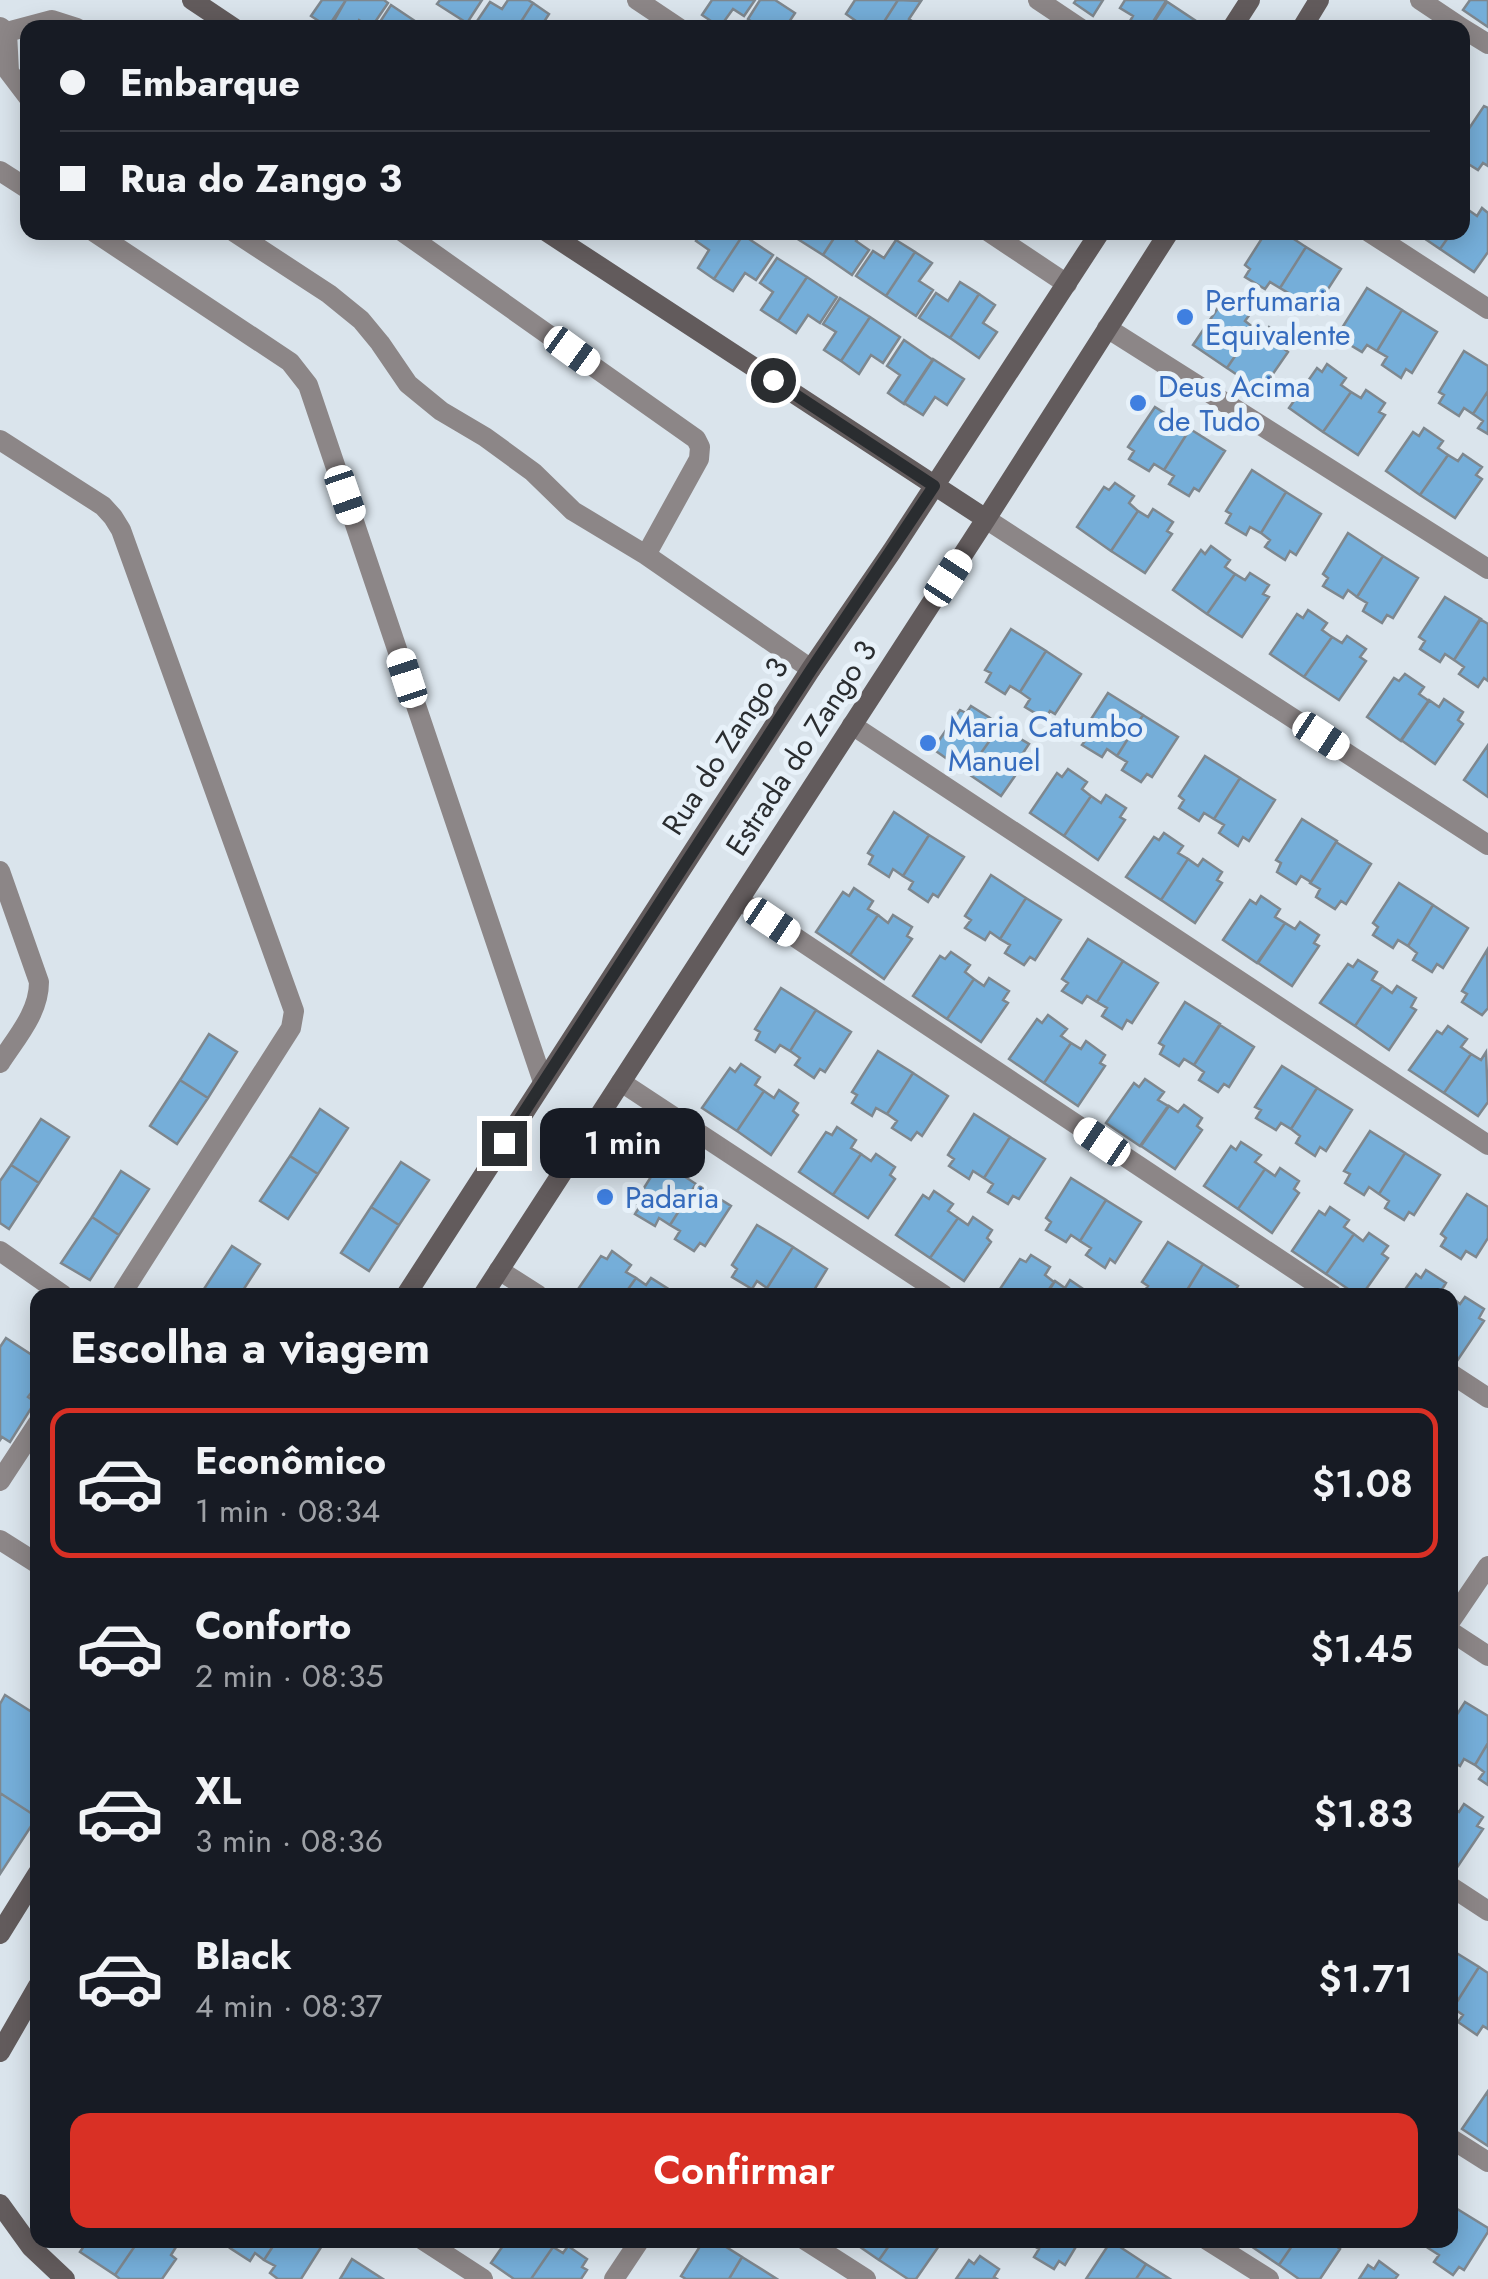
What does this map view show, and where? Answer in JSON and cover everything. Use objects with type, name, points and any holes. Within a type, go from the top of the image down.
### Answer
[{"type":"street","points":[[192,0],[222,20]]},
{"type":"street","points":[[637,0],[667,20]]},
{"type":"street","points":[[1038,0],[1068,20]]},
{"type":"street","points":[[1420,0],[1450,20]]},
{"type":"street","points":[[4,30],[9,72],[20,86]]},
{"type":"street","points":[[106,240],[290,362],[308,385],[543,1082]]},
{"type":"street","points":[[246,240],[329,294],[361,320],[408,384],[533,472],[573,511],[646,555],[811,670]]},
{"type":"street","points":[[414,240],[696,438],[699,459],[646,555]]},
{"type":"street","points":[[559,240],[1488,845]]},
{"type":"street","points":[[1002,240],[1067,284]]},
{"type":"street","name":"Rua do Zango 3","points":[[411,1288],[1095,240]]},
{"type":"street","name":"Estrada do Zango 3","points":[[487,1288],[1164,240]]},
{"type":"street","points":[[1381,240],[1488,309]]},
{"type":"street","points":[[1108,328],[1488,569]]},
{"type":"street","points":[[0,440],[102,506],[121,530],[294,1011],[291,1028],[125,1288]]},
{"type":"street","points":[[852,724],[1488,1145]]},
{"type":"street","points":[[0,871],[39,982],[39,997],[31,1015],[0,1063]]},
{"type":"street","points":[[738,900],[1322,1288]]},
{"type":"street","points":[[621,1082],[933,1288]]},
{"type":"street","points":[[0,1251],[53,1288]]},
{"type":"street","points":[[499,1270],[527,1288]]},
{"type":"street","points":[[1458,1378],[1488,1398]]},
{"type":"street","points":[[0,1481],[30,1435]]},
{"type":"street","points":[[0,1540],[30,1559]]},
{"type":"street","points":[[1458,1610],[1488,1566]]},
{"type":"street","points":[[1458,1636],[1488,1656]]},
{"type":"street","points":[[0,1934],[30,1886]]},
{"type":"street","points":[[1458,1891],[1488,1910]]},
{"type":"street","points":[[0,2052],[30,2000]]},
{"type":"street","points":[[1458,2143],[1488,2162]]},
{"type":"street","points":[[0,2204],[30,2246]]},
{"type":"street","points":[[32,2248],[65,2279]]},
{"type":"street","points":[[435,2248],[483,2279]]},
{"type":"street","points":[[614,2279],[635,2248]]},
{"type":"street","points":[[818,2248],[866,2279]]},
{"type":"street","points":[[1220,2248],[1269,2279]]},
{"type":"building","points":[[322,0],[346,0],[333,20],[311,16]]},
{"type":"building","points":[[346,0],[388,3],[376,20],[335,20]]},
{"type":"building","points":[[440,0],[482,0],[469,20],[437,4]]},
{"type":"building","points":[[508,0],[533,3],[522,20],[478,20],[490,2],[502,9]]},
{"type":"building","points":[[712,0],[755,0],[744,16],[733,9],[725,20],[710,20],[702,15]]},
{"type":"building","points":[[760,0],[775,0],[795,13],[790,20],[748,19]]},
{"type":"building","points":[[855,0],[898,0],[885,20],[855,20],[846,14]]},
{"type":"building","points":[[898,0],[921,1],[910,20],[885,20]]},
{"type":"building","points":[[1103,0],[1093,16],[1074,3]]},
{"type":"building","points":[[1125,0],[1167,2],[1155,20],[1131,20],[1133,16],[1120,8]]},
{"type":"building","points":[[1470,0],[1488,0],[1488,27],[1463,10]]},
{"type":"building","points":[[1166,1],[1194,20],[1154,20]]},
{"type":"building","points":[[533,3],[549,14],[545,20],[522,20]]},
{"type":"building","points":[[391,5],[414,20],[381,20]]},
{"type":"building","points":[[1484,106],[1488,108],[1488,166],[1483,163],[1478,170],[1470,165],[1470,127]]},
{"type":"building","points":[[1482,208],[1488,213],[1488,252],[1474,272],[1440,249],[1446,240],[1470,240],[1470,211],[1477,216]]},
{"type":"building","points":[[740,240],[714,279],[698,268],[709,250],[696,241]]},
{"type":"building","points":[[740,240],[750,240],[773,255],[756,280],[745,273],[733,291],[714,279]]},
{"type":"building","points":[[799,240],[833,240],[823,255]]},
{"type":"building","points":[[833,240],[857,240],[869,250],[852,275],[823,255]]},
{"type":"building","points":[[896,240],[915,252],[886,296],[856,276],[873,251],[884,258]]},
{"type":"building","points":[[1261,240],[1295,240],[1306,247],[1280,288],[1270,282],[1265,289],[1245,277],[1250,269],[1245,265]]},
{"type":"building","points":[[1427,240],[1446,240],[1440,249]]},
{"type":"building","points":[[1306,247],[1341,269],[1315,309],[1310,306],[1305,314],[1285,302],[1290,294],[1280,288]]},
{"type":"building","points":[[915,252],[932,263],[919,281],[933,290],[916,316],[886,296]]},
{"type":"building","points":[[777,258],[807,277],[778,321],[761,310],[773,292],[760,283]]},
{"type":"building","points":[[807,277],[837,297],[820,323],[808,315],[796,333],[778,321]]},
{"type":"building","points":[[960,282],[979,294],[950,338],[919,318],[936,293],[948,301]]},
{"type":"building","points":[[1367,288],[1402,310],[1377,351],[1367,345],[1362,352],[1342,340],[1347,332],[1342,328]]},
{"type":"building","points":[[979,294],[995,305],[983,323],[997,332],[979,358],[950,338]]},
{"type":"building","points":[[840,298],[870,317],[841,361],[824,350],[836,332],[823,324]]},
{"type":"building","points":[[1230,301],[1250,314],[1245,321],[1254,328],[1227,368],[1193,345],[1220,305],[1225,308]]},
{"type":"building","points":[[1402,310],[1437,332],[1412,373],[1406,369],[1401,378],[1382,365],[1387,357],[1377,351]]},
{"type":"building","points":[[870,317],[900,337],[883,363],[871,355],[859,374],[841,361]]},
{"type":"building","points":[[1269,327],[1289,340],[1283,348],[1288,352],[1261,391],[1227,368],[1254,328],[1264,335]]},
{"type":"building","points":[[904,340],[933,360],[904,404],[888,393],[900,375],[887,366]]},
{"type":"building","points":[[1464,351],[1488,366],[1488,391],[1473,414],[1464,408],[1459,416],[1439,403],[1444,395],[1439,392]]},
{"type":"building","points":[[933,359],[964,379],[947,405],[935,397],[923,415],[904,403]]},
{"type":"building","points":[[1327,364],[1346,378],[1341,385],[1351,392],[1323,432],[1289,408],[1317,368],[1322,372]]},
{"type":"building","points":[[1366,390],[1385,403],[1379,412],[1385,415],[1358,455],[1323,432],[1351,392],[1361,398]]},
{"type":"building","points":[[1488,391],[1488,434],[1478,428],[1483,421],[1473,414]]},
{"type":"building","points":[[1155,407],[1190,429],[1164,470],[1154,464],[1149,471],[1129,459],[1134,451],[1128,447]]},
{"type":"building","points":[[1424,428],[1443,441],[1438,448],[1448,455],[1420,495],[1386,471],[1413,432],[1419,436]]},
{"type":"building","points":[[1190,429],[1225,451],[1199,491],[1194,488],[1189,496],[1169,484],[1174,476],[1164,470]]},
{"type":"building","points":[[1463,454],[1482,467],[1476,475],[1482,479],[1455,518],[1420,495],[1448,455],[1458,461]]},
{"type":"building","points":[[1252,470],[1286,492],[1261,533],[1250,527],[1246,535],[1226,523],[1231,514],[1226,511]]},
{"type":"building","points":[[1115,483],[1134,496],[1129,503],[1138,511],[1111,551],[1077,527],[1104,487],[1109,490]]},
{"type":"building","points":[[1286,492],[1321,514],[1296,555],[1290,551],[1285,560],[1265,547],[1270,540],[1261,533]]},
{"type":"building","points":[[1153,509],[1173,522],[1167,531],[1172,534],[1145,573],[1111,551],[1138,511],[1148,517]]},
{"type":"building","points":[[1348,533],[1383,556],[1357,597],[1348,590],[1343,598],[1323,586],[1328,578],[1323,574]]},
{"type":"building","points":[[1211,546],[1230,560],[1225,567],[1235,574],[1207,614],[1173,590],[1201,550],[1205,554]]},
{"type":"building","points":[[1383,556],[1418,578],[1393,618],[1387,615],[1382,623],[1363,611],[1367,603],[1357,597]]},
{"type":"building","points":[[1250,573],[1269,585],[1263,594],[1269,597],[1242,637],[1207,614],[1235,574],[1245,580]]},
{"type":"building","points":[[1445,597],[1481,619],[1454,660],[1445,654],[1440,662],[1420,649],[1425,641],[1419,637]]},
{"type":"building","points":[[1308,610],[1327,623],[1322,630],[1332,637],[1304,677],[1270,654],[1297,614],[1303,618]]},
{"type":"building","points":[[1480,619],[1488,624],[1488,681],[1484,678],[1478,687],[1459,674],[1464,667],[1454,660]]},
{"type":"building","points":[[1011,629],[1046,651],[1020,692],[1010,686],[1005,694],[986,682],[991,673],[985,670]]},
{"type":"building","points":[[1347,636],[1366,649],[1360,657],[1366,661],[1339,700],[1304,677],[1332,637],[1342,643]]},
{"type":"building","points":[[1046,651],[1081,674],[1055,714],[1050,711],[1045,719],[1025,707],[1030,699],[1020,692]]},
{"type":"building","points":[[1405,674],[1424,687],[1419,694],[1429,701],[1401,741],[1367,717],[1394,678],[1399,681]]},
{"type":"building","points":[[1108,693],[1143,715],[1117,756],[1107,749],[1102,757],[1082,745],[1088,737],[1082,733]]},
{"type":"building","points":[[1444,699],[1463,712],[1458,720],[1463,724],[1435,764],[1401,740],[1429,700],[1439,707]]},
{"type":"building","points":[[971,706],[990,718],[985,726],[995,733],[967,773],[933,749],[960,710],[966,713]]},
{"type":"building","points":[[1143,715],[1178,737],[1152,777],[1147,774],[1141,782],[1122,770],[1127,762],[1117,756]]},
{"type":"building","points":[[1009,732],[1029,744],[1023,753],[1028,757],[1001,796],[967,773],[995,733],[1004,739]]},
{"type":"building","points":[[1488,745],[1488,797],[1464,780]]},
{"type":"building","points":[[1205,756],[1240,778],[1214,819],[1204,813],[1199,821],[1179,808],[1184,800],[1179,796]]},
{"type":"building","points":[[1068,769],[1087,782],[1082,789],[1091,796],[1064,836],[1030,813],[1057,773],[1062,777]]},
{"type":"building","points":[[1240,778],[1275,800],[1249,841],[1243,837],[1238,846],[1219,833],[1224,825],[1214,819]]},
{"type":"building","points":[[1106,795],[1126,808],[1120,817],[1125,820],[1098,860],[1064,836],[1091,796],[1101,803]]},
{"type":"building","points":[[894,812],[929,835],[903,876],[893,869],[889,877],[869,864],[873,856],[868,853]]},
{"type":"building","points":[[1302,819],[1337,841],[1311,882],[1301,876],[1296,884],[1277,872],[1281,863],[1276,860]]},
{"type":"building","points":[[1164,833],[1183,846],[1178,853],[1188,859],[1161,900],[1126,877],[1154,837],[1159,840]]},
{"type":"building","points":[[929,835],[964,857],[938,897],[933,894],[928,902],[909,889],[913,882],[903,876]]},
{"type":"building","points":[[1336,842],[1371,864],[1346,904],[1341,901],[1335,909],[1316,897],[1320,889],[1310,883]]},
{"type":"building","points":[[1188,859],[1198,866],[1203,859],[1222,872],[1217,880],[1222,883],[1195,923],[1161,900]]},
{"type":"building","points":[[991,875],[1026,898],[1000,939],[990,932],[985,940],[965,928],[971,920],[965,916]]},
{"type":"building","points":[[1399,883],[1433,905],[1408,946],[1398,940],[1393,948],[1373,935],[1378,927],[1373,923]]},
{"type":"building","points":[[854,888],[873,901],[868,909],[878,915],[850,955],[816,932],[843,892],[849,896]]},
{"type":"building","points":[[1261,896],[1280,909],[1275,917],[1285,923],[1257,963],[1223,940],[1250,900],[1256,904]]},
{"type":"building","points":[[1026,898],[1061,920],[1035,960],[1030,957],[1024,965],[1005,953],[1010,945],[1000,939]]},
{"type":"building","points":[[1433,905],[1468,928],[1443,968],[1437,964],[1432,972],[1413,960],[1417,953],[1408,946]]},
{"type":"building","points":[[878,915],[888,923],[893,915],[912,927],[907,936],[912,939],[884,979],[850,955]]},
{"type":"building","points":[[1300,922],[1319,935],[1314,943],[1319,946],[1292,986],[1258,963],[1285,923],[1295,929]]},
{"type":"building","points":[[1088,939],[1123,961],[1097,1002],[1087,996],[1082,1003],[1062,991],[1068,983],[1062,979]]},
{"type":"building","points":[[1487,950],[1488,1008],[1482,1015],[1462,1002],[1467,994],[1462,991]]},
{"type":"building","points":[[951,952],[970,965],[965,972],[974,979],[947,1019],[913,996],[940,956],[945,959]]},
{"type":"building","points":[[1358,960],[1377,972],[1372,980],[1382,986],[1355,1026],[1320,1003],[1348,964],[1353,967]]},
{"type":"building","points":[[1123,961],[1158,983],[1132,1023],[1127,1020],[1122,1029],[1102,1016],[1107,1008],[1097,1002]]},
{"type":"building","points":[[989,978],[1009,991],[1003,1000],[1008,1003],[981,1042],[947,1019],[974,979],[984,986]]},
{"type":"building","points":[[1382,986],[1392,993],[1397,986],[1416,998],[1411,1007],[1416,1010],[1389,1050],[1355,1026]]},
{"type":"building","points":[[781,988],[816,1010],[790,1051],[780,1045],[775,1052],[756,1040],[760,1032],[755,1029]]},
{"type":"building","points":[[1185,1002],[1220,1024],[1194,1065],[1184,1059],[1179,1066],[1160,1054],[1164,1046],[1159,1043]]},
{"type":"building","points":[[816,1010],[851,1032],[825,1072],[820,1069],[814,1078],[795,1065],[800,1058],[790,1051]]},
{"type":"building","points":[[1048,1015],[1067,1029],[1061,1036],[1071,1043],[1044,1083],[1009,1059],[1037,1019],[1042,1023]]},
{"type":"building","points":[[1220,1025],[1254,1047],[1229,1087],[1224,1084],[1218,1092],[1199,1080],[1204,1072],[1194,1065]]},
{"type":"building","points":[[1448,1026],[1467,1039],[1461,1047],[1471,1054],[1444,1093],[1409,1070],[1437,1031],[1442,1034]]},
{"type":"building","points":[[209,1034],[237,1052],[208,1098],[180,1080]]},
{"type":"building","points":[[1086,1041],[1105,1055],[1100,1063],[1105,1066],[1078,1106],[1044,1083],[1071,1043],[1081,1049]]},
{"type":"building","points":[[878,1051],[913,1073],[887,1114],[876,1108],[872,1116],[852,1103],[857,1095],[852,1092]]},
{"type":"building","points":[[1486,1052],[1488,1102],[1478,1116],[1444,1093],[1471,1054],[1481,1060]]},
{"type":"building","points":[[741,1064],[760,1077],[755,1085],[764,1091],[737,1131],[702,1108],[730,1068],[735,1072]]},
{"type":"building","points":[[1282,1066],[1317,1088],[1291,1129],[1281,1123],[1276,1130],[1256,1118],[1261,1110],[1255,1107]]},
{"type":"building","points":[[913,1073],[948,1096],[922,1136],[917,1132],[911,1140],[892,1128],[897,1121],[887,1114]]},
{"type":"building","points":[[1145,1079],[1164,1092],[1158,1100],[1168,1106],[1140,1146],[1106,1123],[1134,1083],[1139,1087]]},
{"type":"building","points":[[180,1080],[208,1098],[177,1144],[150,1126]]},
{"type":"building","points":[[1317,1088],[1352,1110],[1326,1151],[1320,1147],[1315,1156],[1296,1143],[1300,1136],[1291,1129]]},
{"type":"building","points":[[779,1090],[798,1103],[793,1111],[798,1115],[771,1155],[737,1131],[764,1091],[774,1098]]},
{"type":"building","points":[[1184,1105],[1202,1118],[1197,1126],[1202,1130],[1175,1169],[1141,1146],[1169,1106],[1178,1112]]},
{"type":"building","points":[[320,1109],[348,1128],[318,1174],[290,1156]]},
{"type":"building","points":[[974,1114],[1010,1137],[984,1178],[973,1171],[969,1179],[949,1166],[954,1159],[948,1155]]},
{"type":"building","points":[[41,1119],[69,1137],[39,1183],[11,1165]]},
{"type":"building","points":[[837,1127],[856,1140],[851,1148],[861,1154],[833,1195],[799,1172],[826,1132],[832,1135]]},
{"type":"building","points":[[1370,1131],[1405,1153],[1379,1194],[1369,1187],[1364,1195],[1345,1183],[1350,1174],[1344,1171]]},
{"type":"building","points":[[1010,1137],[1045,1159],[1019,1199],[1013,1196],[1008,1204],[988,1192],[993,1184],[984,1178]]},
{"type":"building","points":[[1241,1142],[1261,1155],[1255,1162],[1265,1169],[1238,1209],[1204,1186],[1231,1146],[1236,1150]]},
{"type":"building","points":[[1405,1153],[1440,1175],[1414,1215],[1409,1212],[1404,1220],[1385,1208],[1389,1201],[1379,1194]]},
{"type":"building","points":[[861,1154],[871,1161],[876,1154],[895,1167],[890,1175],[895,1179],[868,1218],[833,1195]]},
{"type":"building","points":[[290,1156],[318,1174],[288,1219],[260,1201]]},
{"type":"building","points":[[661,1161],[696,1184],[670,1225],[659,1218],[655,1226],[635,1214],[640,1206],[635,1202]]},
{"type":"building","points":[[401,1162],[429,1180],[399,1225],[371,1207]]},
{"type":"building","points":[[11,1165],[39,1183],[9,1229],[0,1223],[0,1181]]},
{"type":"building","points":[[1280,1168],[1299,1181],[1294,1189],[1299,1193],[1272,1233],[1238,1209],[1265,1169],[1275,1176]]},
{"type":"building","points":[[121,1171],[149,1189],[119,1235],[92,1217]]},
{"type":"building","points":[[1071,1178],[1106,1200],[1080,1241],[1071,1235],[1066,1242],[1046,1230],[1051,1222],[1046,1218]]},
{"type":"building","points":[[696,1184],[731,1206],[705,1246],[700,1243],[694,1251],[675,1239],[680,1231],[670,1225]]},
{"type":"building","points":[[934,1191],[953,1204],[948,1211],[958,1218],[930,1258],[896,1235],[923,1195],[929,1199]]},
{"type":"building","points":[[1467,1194],[1488,1207],[1488,1238],[1476,1257],[1466,1251],[1461,1259],[1441,1246],[1446,1238],[1441,1234]]},
{"type":"building","points":[[1106,1200],[1141,1222],[1115,1263],[1110,1259],[1105,1268],[1086,1255],[1091,1248],[1080,1241]]},
{"type":"building","points":[[371,1207],[399,1225],[369,1271],[341,1253]]},
{"type":"building","points":[[1330,1207],[1349,1220],[1344,1227],[1354,1234],[1326,1274],[1292,1251],[1319,1211],[1325,1215]]},
{"type":"building","points":[[92,1217],[119,1235],[90,1280],[61,1263]]},
{"type":"building","points":[[973,1217],[992,1230],[987,1238],[991,1242],[964,1281],[930,1258],[958,1218],[968,1225]]},
{"type":"building","points":[[757,1225],[793,1247],[767,1288],[757,1281],[750,1288],[732,1277],[737,1269],[732,1265]]},
{"type":"building","points":[[1369,1233],[1388,1246],[1382,1254],[1388,1258],[1367,1288],[1347,1288],[1326,1274],[1354,1234],[1363,1241]]},
{"type":"building","points":[[1168,1242],[1203,1264],[1188,1288],[1147,1288],[1142,1282]]},
{"type":"building","points":[[232,1246],[260,1264],[245,1288],[205,1288]]},
{"type":"building","points":[[793,1247],[827,1269],[815,1288],[767,1288]]},
{"type":"building","points":[[612,1251],[631,1265],[626,1272],[636,1278],[629,1288],[579,1288],[601,1256],[607,1259]]},
{"type":"building","points":[[1031,1255],[1050,1267],[1045,1275],[1054,1282],[1050,1288],[1001,1288],[1020,1259],[1026,1262]]},
{"type":"building","points":[[1203,1264],[1238,1286],[1237,1288],[1188,1288]]},
{"type":"building","points":[[1426,1270],[1446,1283],[1443,1288],[1406,1288],[1416,1274],[1421,1278]]},
{"type":"building","points":[[636,1278],[646,1285],[651,1278],[667,1288],[629,1288]]},
{"type":"building","points":[[1070,1280],[1082,1288],[1065,1288]]},
{"type":"building","points":[[1465,1297],[1484,1309],[1479,1318],[1484,1321],[1458,1360],[1458,1302]]},
{"type":"building","points":[[6,1338],[30,1354],[30,1410],[10,1442],[2,1437],[0,1440],[0,1347]]},
{"type":"building","points":[[5,1695],[30,1711],[30,1812],[0,1793],[0,1704]]},
{"type":"building","points":[[1465,1702],[1488,1716],[1488,1743],[1475,1765],[1464,1759],[1458,1765],[1458,1713]]},
{"type":"building","points":[[1488,1743],[1488,1785],[1479,1779],[1484,1772],[1475,1765]]},
{"type":"building","points":[[0,1793],[30,1812],[30,1828],[0,1874]]},
{"type":"building","points":[[1464,1804],[1483,1817],[1477,1826],[1483,1829],[1458,1866],[1458,1811]]},
{"type":"building","points":[[1458,1954],[1479,1967],[1458,2000]]},
{"type":"building","points":[[1479,1967],[1488,1973],[1488,2029],[1483,2026],[1477,2035],[1458,2022],[1463,2015],[1458,2012],[1458,2000]]},
{"type":"building","points":[[1488,2091],[1488,2146],[1462,2129]]},
{"type":"building","points":[[1458,2209],[1488,2228],[1464,2270],[1459,2267],[1453,2275],[1434,2262],[1439,2255],[1428,2248],[1458,2248]]},
{"type":"building","points":[[83,2248],[134,2248],[115,2275],[80,2252]]},
{"type":"building","points":[[134,2248],[175,2248],[171,2255],[176,2259],[162,2279],[120,2279],[115,2275]]},
{"type":"building","points":[[230,2248],[272,2248],[264,2260],[255,2253],[250,2261]]},
{"type":"building","points":[[272,2248],[321,2248],[301,2279],[278,2279],[270,2273],[275,2266],[264,2260]]},
{"type":"building","points":[[501,2248],[552,2248],[531,2279],[514,2279],[491,2263]]},
{"type":"building","points":[[552,2248],[563,2253],[571,2248],[587,2259],[582,2267],[587,2270],[581,2279],[531,2279]]},
{"type":"building","points":[[699,2248],[728,2248],[742,2257],[729,2279],[681,2276]]},
{"type":"building","points":[[862,2248],[887,2248],[879,2260]]},
{"type":"building","points":[[887,2248],[938,2248],[916,2279],[908,2279],[879,2260]]},
{"type":"building","points":[[1075,2248],[1065,2265],[1059,2261],[1054,2269],[1034,2257],[1039,2249]]},
{"type":"building","points":[[1106,2248],[1122,2248],[1146,2264],[1136,2279],[1086,2279]]},
{"type":"building","points":[[1254,2248],[1291,2248],[1279,2265]]},
{"type":"building","points":[[1291,2248],[1340,2249],[1320,2279],[1299,2279],[1279,2265]]},
{"type":"building","points":[[980,2256],[999,2269],[994,2277],[997,2279],[956,2279],[969,2260],[974,2264]]},
{"type":"building","points":[[742,2257],[777,2279],[729,2279]]},
{"type":"building","points":[[352,2259],[383,2279],[340,2279]]},
{"type":"building","points":[[1379,2261],[1398,2275],[1395,2279],[1359,2279],[1368,2265],[1374,2269]]},
{"type":"building","points":[[1146,2264],[1170,2279],[1136,2279]]},
{"type":"place","name":"Perfumaria Equivalente","points":[[1185,317]]},
{"type":"place","name":"Deus Acima de Tudo","points":[[1138,403]]},
{"type":"place","name":"Maria Catumbo Manuel","points":[[928,743]]},
{"type":"place","name":"Padaria","points":[[605,1197]]},
{"type":"route","points":[[504,1143],[934,486],[773,380]]}]
